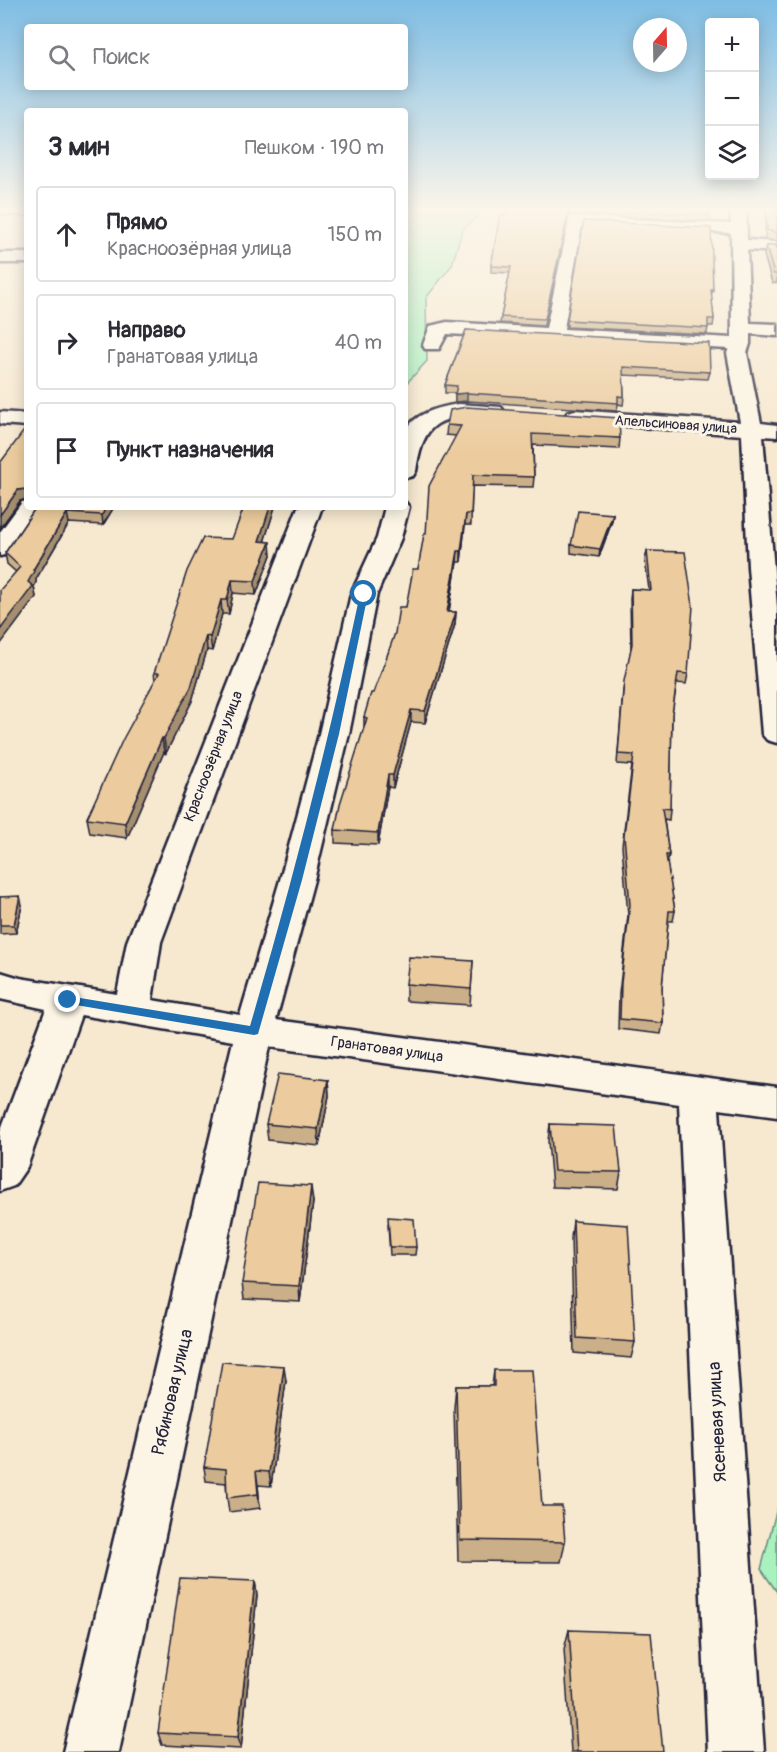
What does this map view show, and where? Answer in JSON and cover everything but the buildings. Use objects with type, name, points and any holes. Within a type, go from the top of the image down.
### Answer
[{"type":"street","points":[[554,333],[562,290]]},
{"type":"street","points":[[739,290],[740,336],[737,353],[752,429],[769,568],[777,734]]},
{"type":"street","points":[[432,345],[437,330],[447,328],[554,333],[740,336],[777,330]]},
{"type":"street","points":[[408,446],[418,429],[440,412],[467,409],[515,412]]},
{"type":"street","name":"Апельсиновая улица","points":[[550,415],[777,431]]},
{"type":"street","points":[[0,418],[24,420]]},
{"type":"street","points":[[0,549],[28,510]]},
{"type":"street","name":"Красноозёрная улица","points":[[132,1010],[147,932],[309,510]]},
{"type":"street","points":[[254,1031],[300,869],[334,734],[364,594],[389,538],[396,510]]},
{"type":"street","name":"Гранатовая улица","points":[[0,985],[18,991],[254,1031],[777,1101]]},
{"type":"street","points":[[0,1174],[7,1167],[68,1000]]},
{"type":"street","name":"Рябиновая улица","points":[[91,1752],[254,1031]]},
{"type":"street","name":"Ясеневая улица","points":[[698,1092],[736,1752]]},
{"type":"green space","points":[[408,290],[432,290],[426,298],[427,361],[408,382]]},
{"type":"green space","points":[[777,1508],[777,1592],[761,1569]]},
{"type":"route","points":[[68,1000],[254,1031],[297,880],[334,734],[364,594]]}]
